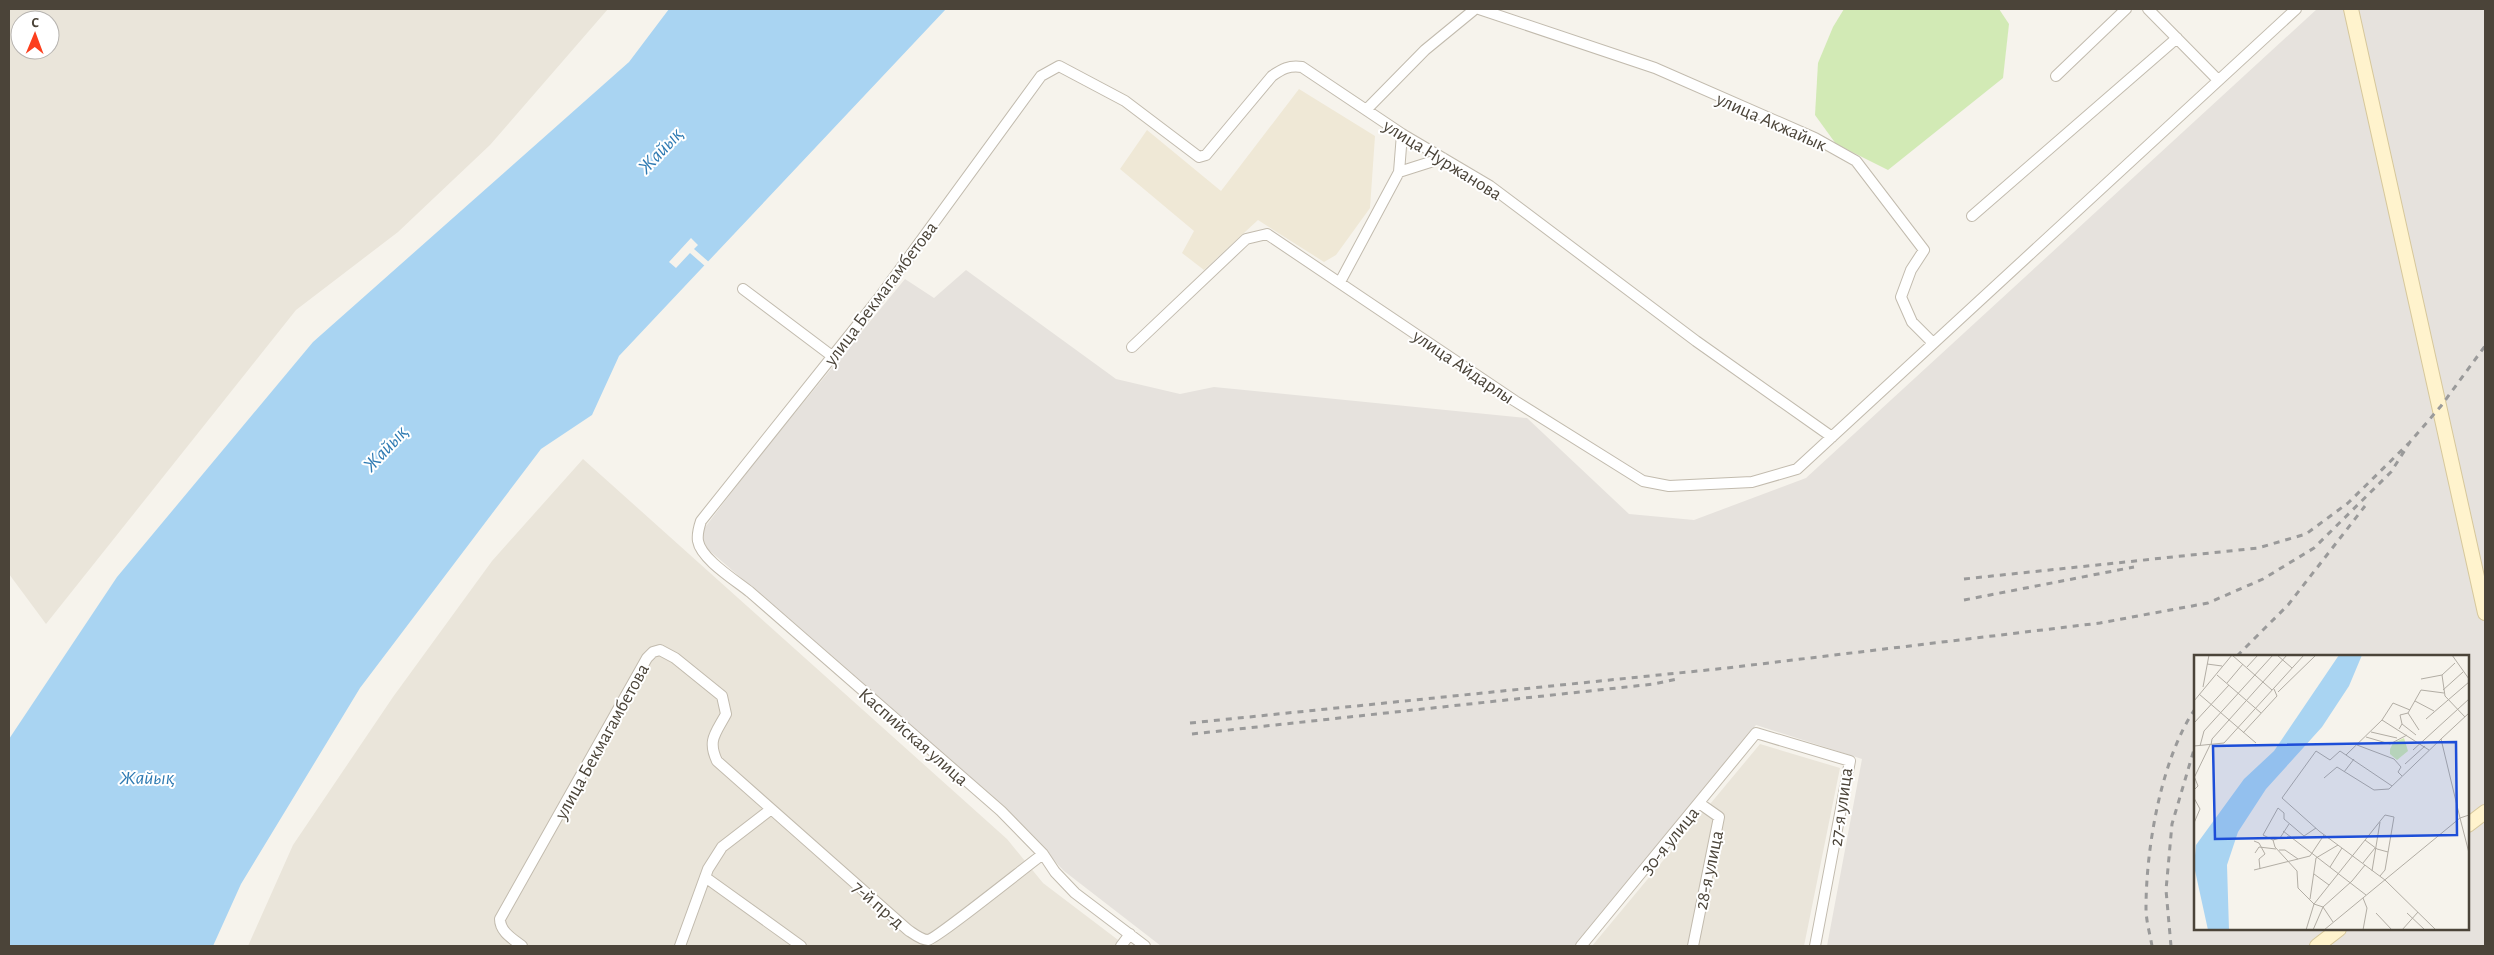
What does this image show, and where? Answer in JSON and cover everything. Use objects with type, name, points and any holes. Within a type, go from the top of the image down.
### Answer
[{"type":"main road","points":[[2351,9],[2485,613]]},
{"type":"main road","points":[[2469,825],[2485,812]]},
{"type":"main road","points":[[2317,946],[2338,930]]},
{"type":"street","points":[[1366,110],[1425,50],[1475,9]]},
{"type":"street","name":"улица Акжайык","points":[[1478,9],[1654,68],[1814,138],[1856,161],[1924,250],[1911,270],[1901,297],[1912,322],[1933,343]]},
{"type":"street","points":[[2056,76],[2126,9]]},
{"type":"street","points":[[2148,9],[2218,80]]},
{"type":"street","name":"улица Айдарлы","points":[[1132,347],[1246,239],[1267,234],[1515,401],[1643,481],[1669,486],[1752,482],[1797,469],[2296,9]]},
{"type":"street","points":[[1972,216],[2177,38]]},
{"type":"street","name":"улица Нуржанова","points":[[1059,66],[1125,102],[1199,156],[1206,155],[1272,76],[1284,68],[1292,66],[1302,67],[1402,134],[1490,186],[1696,341],[1832,437]]},
{"type":"street","name":"улица Бекмагамбетова","points":[[700,521],[878,298],[1041,76],[1059,66]]},
{"type":"street","points":[[1340,282],[1399,172],[1402,134]]},
{"type":"street","points":[[1399,172],[1443,158]]},
{"type":"street","points":[[743,289],[832,356]]},
{"type":"street","name":"Каспийская улица","points":[[700,521],[697,539],[700,550],[1001,811],[1043,854],[1055,872],[1075,893],[1145,946]]},
{"type":"street","name":"улица Бекмагамбетова","points":[[522,946],[504,932],[500,926],[500,919],[612,719],[653,652],[666,651],[722,696],[726,714],[713,738],[711,749],[717,761],[726,771],[770,810]]},
{"type":"street","name":"30-я улица","points":[[1581,946],[1756,733]]},
{"type":"street","name":"27-я улица","points":[[1756,733],[1850,761],[1815,946]]},
{"type":"street","name":"28-я улица","points":[[1693,946],[1719,817],[1699,803]]},
{"type":"street","points":[[680,946],[705,877],[722,848],[770,810]]},
{"type":"street","name":"7-й пр-д","points":[[770,810],[908,930],[921,939],[933,943],[1043,854]]},
{"type":"street","points":[[705,877],[801,946]]},
{"type":"street","points":[[1122,946],[1130,934]]},
{"type":"shaded area","points":[[9,9],[608,9],[490,145],[398,232],[296,310],[46,624],[9,574]]},
{"type":"shaded area","points":[[2317,9],[2485,9],[2485,946],[1827,946],[1862,759],[1756,725],[1574,946],[1161,946],[1064,871],[1005,808],[702,544],[703,530],[753,464],[905,279],[934,298],[966,270],[1116,379],[1180,394],[1214,387],[1527,418],[1629,514],[1694,520],[1806,478]]},
{"type":"shaded area","points":[[1299,89],[1375,136],[1370,208],[1336,255],[1324,262],[1258,220],[1204,270],[1182,253],[1194,231],[1120,169],[1147,130],[1221,191]]},
{"type":"shaded area","points":[[583,459],[1007,839],[1043,883],[1126,946],[248,946],[293,845],[393,697],[492,561]]},
{"type":"shaded area","points":[[1760,744],[1840,768],[1804,946],[1592,946]]},
{"type":"green space","points":[[1844,9],[1999,9],[2009,24],[2003,78],[1888,170],[1836,144],[1815,115],[1818,63],[1833,27]]},
{"type":"water","name":"Жайық","points":[[669,9],[946,9],[619,356],[592,415],[541,449],[360,688],[241,884],[213,946],[9,946],[9,739],[117,577],[313,342],[629,62]]},
{"type":"pier","points":[[691,238],[698,245],[694,249],[710,263],[706,267],[690,253],[676,268],[669,262]]},
{"type":"railway","points":[[1964,579],[2258,548],[2306,534],[2348,503],[2410,442],[2441,406],[2485,346]]},
{"type":"railway","points":[[1190,723],[1727,668],[2100,623],[2208,603],[2263,579],[2314,548],[2391,472],[2410,442]]},
{"type":"railway","points":[[2238,655],[2288,605],[2365,506]]},
{"type":"railway","points":[[1964,600],[2134,567]]},
{"type":"railway","points":[[1192,734],[1654,684],[1677,679]]},
{"type":"railway","points":[[2152,946],[2146,908],[2149,859],[2153,832],[2158,805],[2173,753],[2183,729],[2194,711]]},
{"type":"railway","points":[[2171,946],[2166,890],[2172,824],[2194,749]]}]
